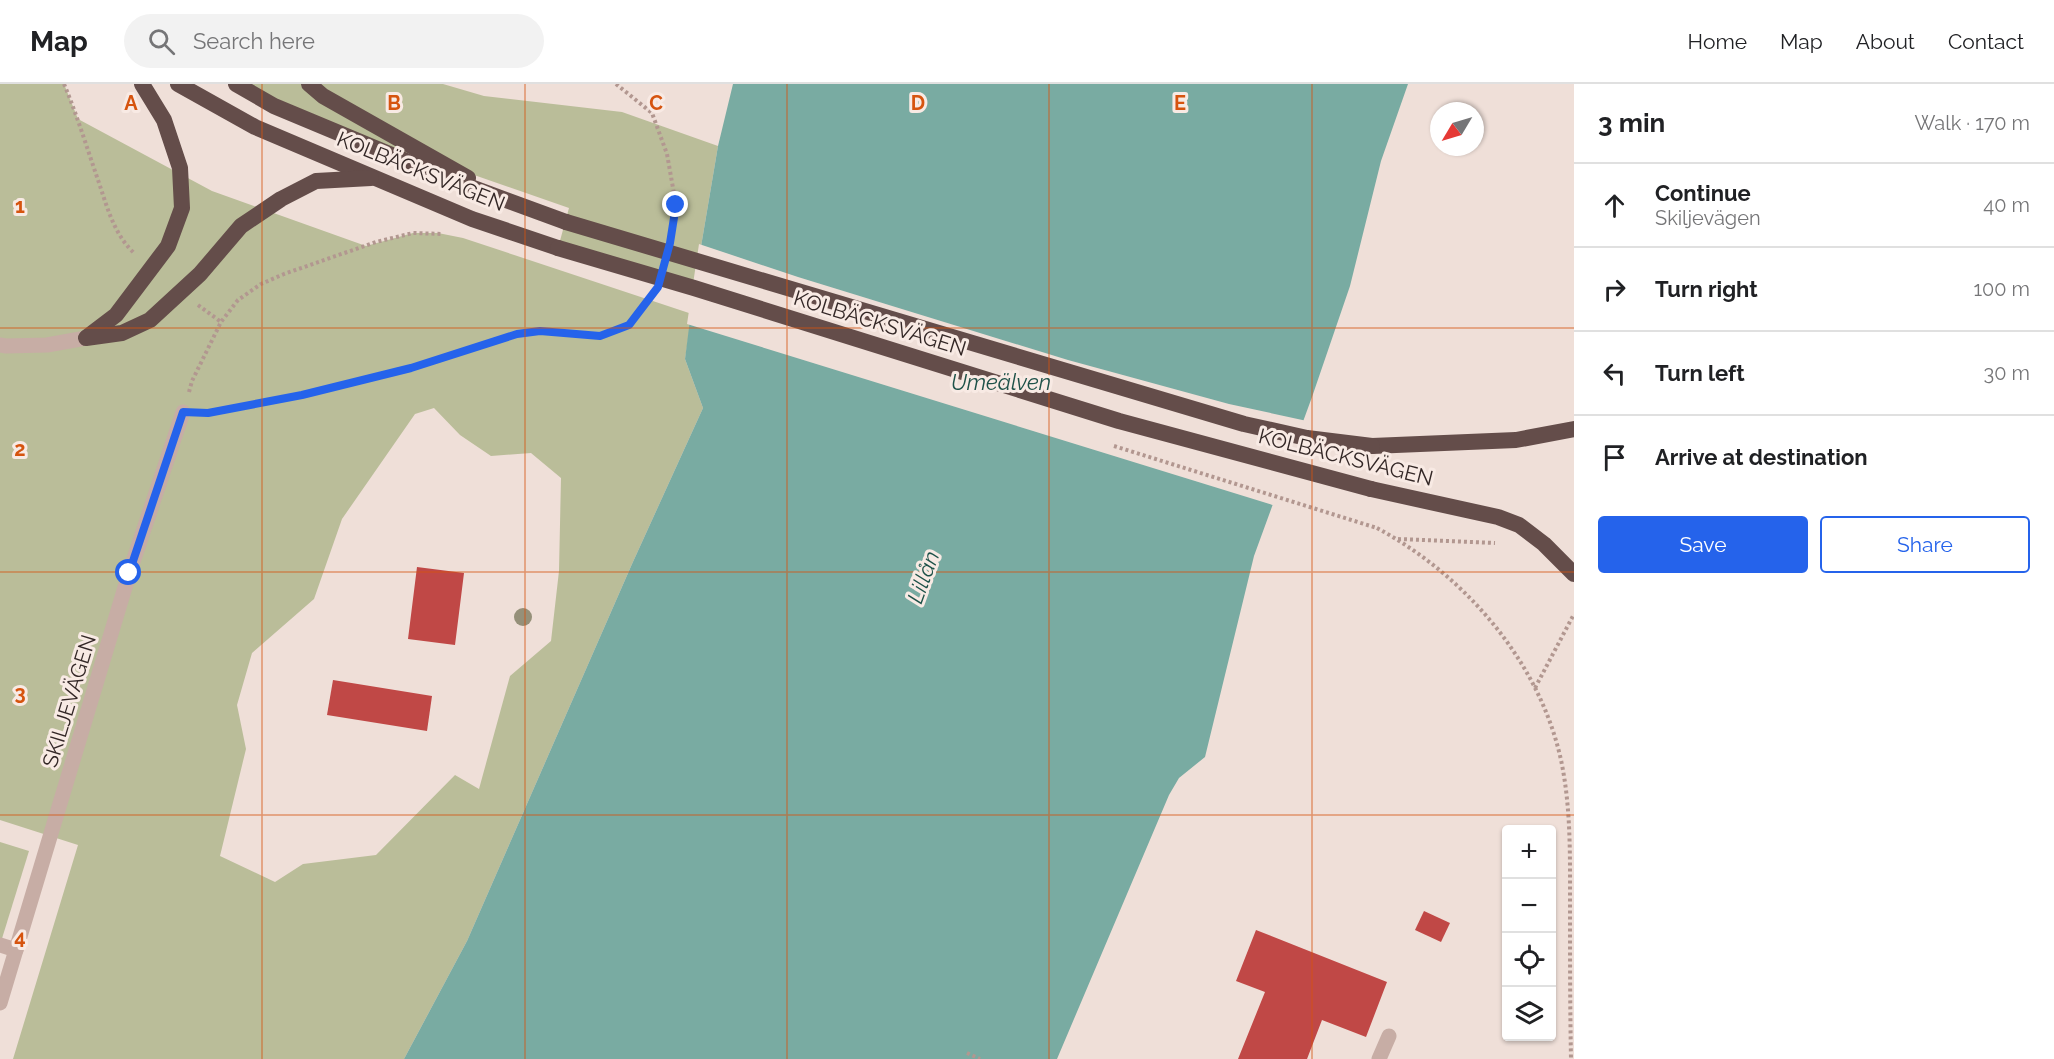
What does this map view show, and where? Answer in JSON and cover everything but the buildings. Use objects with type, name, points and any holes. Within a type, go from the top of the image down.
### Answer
[{"type":"highway","points":[[86,338],[116,315],[168,246],[182,208],[180,168],[165,120],[142,84]]},
{"type":"highway","name":"KOLBÄCKSVÄGEN","points":[[178,84],[255,127],[472,219],[558,248],[1119,421],[1371,489],[1498,517],[1519,525],[1544,544],[1574,574]]},
{"type":"highway","name":"KOLBÄCKSVÄGEN","points":[[236,84],[274,106],[449,179],[566,222],[1244,424],[1307,438],[1372,446],[1516,440],[1574,429]]},
{"type":"highway","points":[[309,84],[323,96],[511,202]]},
{"type":"highway","points":[[86,338],[122,333],[150,320],[200,274],[241,226],[281,199],[316,181],[376,178]]},
{"type":"street","points":[[0,345],[47,345],[86,338]]},
{"type":"street","name":"SKILJEVÄGEN","points":[[0,1003],[129,573],[183,412]]},
{"type":"street","points":[[0,945],[16,950]]},
{"type":"street","points":[[1379,1059],[1389,1036]]},
{"type":"path","points":[[64,84],[74,107],[112,222]]},
{"type":"path","points":[[616,84],[652,113],[656,123],[667,154],[676,205],[672,233]]},
{"type":"path","points":[[446,234],[413,233],[376,242],[261,284],[238,300],[221,322],[192,381],[183,412],[208,413],[302,395],[411,368],[517,334],[540,331],[600,336],[629,325],[651,296]]},
{"type":"path","points":[[1377,528],[1429,560],[1480,609],[1509,645],[1535,689],[1550,723],[1561,759],[1570,827],[1571,1059]]},
{"type":"path","points":[[1397,539],[1499,543]]},
{"type":"path","points":[[1535,689],[1574,614]]},
{"type":"path","points":[[967,1053],[980,1059]]},
{"type":"green space","points":[[0,84],[64,84],[78,119],[212,191],[366,246],[413,233],[438,233],[463,238],[692,314],[685,359],[703,408],[467,941],[404,1059],[13,1059],[78,845],[0,820]],"holes":[[[434,408],[460,435],[491,456],[531,453],[561,478],[559,571],[551,641],[510,676],[479,789],[455,775],[376,855],[303,864],[275,882],[220,856],[246,749],[237,705],[252,653],[314,599],[342,519],[415,414]]]},
{"type":"green space","points":[[233,84],[443,84],[484,96],[622,112],[718,146],[694,288],[558,248],[569,208],[328,128]]},
{"type":"green space","points":[[0,842],[29,851],[0,945]]},
{"type":"water","name":"Umeälven","points":[[733,84],[1408,84],[1381,161],[1350,286],[1254,556],[1205,757],[1179,778],[1169,795],[1057,1059],[404,1059],[467,941],[703,408],[685,359],[694,288],[718,146]]},
{"type":"pier","points":[[699,244],[1068,360],[1229,404],[1307,421],[1276,506],[687,324]]},
{"type":"route","points":[[129,573],[183,412],[208,413],[302,395],[411,368],[517,334],[540,331],[600,336],[629,325],[658,287],[670,243],[676,205]]},
{"type":"water label","name":"Lillån","points":[[923,577]]}]
